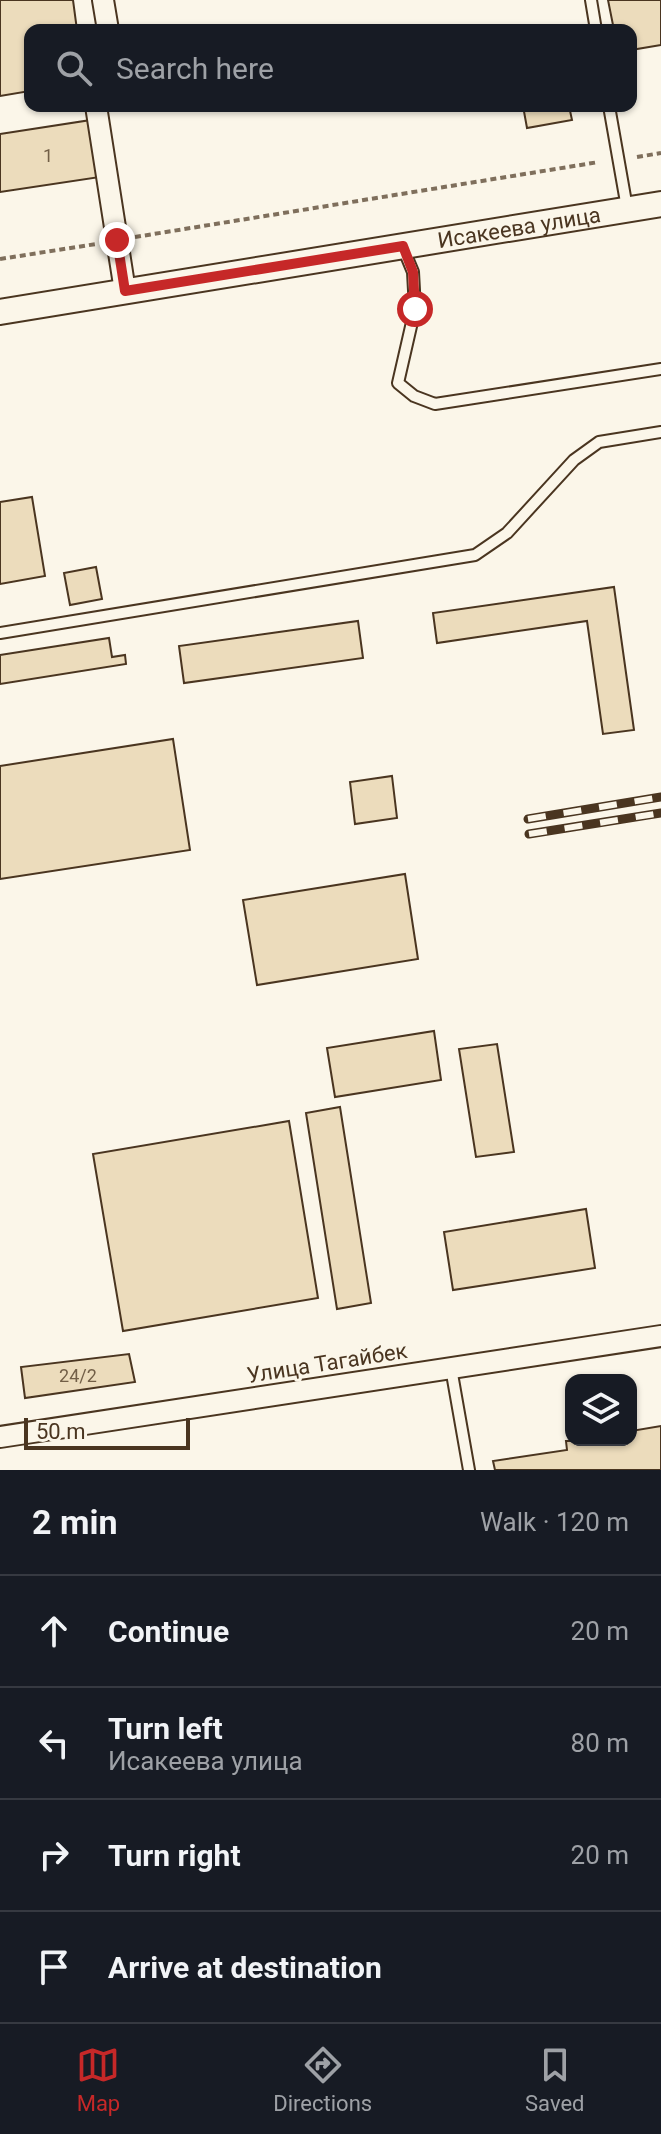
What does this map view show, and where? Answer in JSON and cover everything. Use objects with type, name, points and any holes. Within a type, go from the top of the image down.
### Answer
[{"type":"street","points":[[103,0],[107,24]]},
{"type":"street","points":[[97,112],[125,291]]},
{"type":"street","name":"Исакеева улица","points":[[0,312],[661,204]]},
{"type":"street","name":"Улица Тагайбек","points":[[0,1437],[661,1336]]},
{"type":"lane","points":[[591,0],[595,24]]},
{"type":"lane","points":[[610,112],[627,210]]},
{"type":"lane","points":[[403,246],[413,272],[415,309],[398,383],[414,396],[435,404],[661,369]]},
{"type":"lane","points":[[0,633],[475,555],[507,533],[574,460],[599,442],[661,432]]},
{"type":"lane","points":[[451,1368],[469,1470]]},
{"type":"path","points":[[637,157],[661,153]]},
{"type":"path","points":[[128,238],[599,162]]},
{"type":"path","points":[[0,259],[97,244]]},
{"type":"building","points":[[0,0],[73,0],[76,24],[24,24],[24,92],[0,96]]},
{"type":"building","points":[[608,0],[661,0],[661,45],[637,49],[637,24],[613,24]]},
{"type":"building","points":[[524,112],[570,112],[572,120],[527,128]]},
{"type":"building","points":[[91,120],[100,177],[0,192],[0,134]]},
{"type":"building","points":[[32,497],[45,576],[0,584],[0,502]]},
{"type":"building","points":[[96,567],[102,599],[70,605],[64,573]]},
{"type":"building","points":[[614,587],[634,730],[603,734],[587,621],[437,643],[433,613]]},
{"type":"building","points":[[358,621],[363,658],[184,683],[179,646]]},
{"type":"building","points":[[109,638],[112,657],[125,655],[126,664],[0,684],[0,655]]},
{"type":"building","points":[[173,739],[190,850],[0,879],[0,766]]},
{"type":"building","points":[[392,776],[397,818],[355,824],[350,782]]},
{"type":"building","points":[[405,874],[418,959],[257,985],[243,900]]},
{"type":"building","points":[[434,1031],[441,1080],[335,1097],[327,1048]]},
{"type":"building","points":[[497,1044],[514,1152],[476,1157],[459,1049]]},
{"type":"building","points":[[340,1107],[371,1303],[337,1309],[306,1113]]},
{"type":"building","points":[[289,1121],[318,1298],[123,1331],[93,1154]]},
{"type":"building","points":[[586,1209],[595,1268],[453,1290],[444,1232]]},
{"type":"building","points":[[129,1354],[135,1382],[25,1398],[21,1367]]},
{"type":"building","points":[[661,1426],[661,1470],[495,1470],[493,1461],[567,1450],[567,1446],[637,1446],[637,1430]]},
{"type":"railway","points":[[528,819],[661,797]]},
{"type":"railway","points":[[529,834],[661,813]]},
{"type":"route","points":[[117,240],[125,291],[403,246],[413,272],[415,309]]}]
